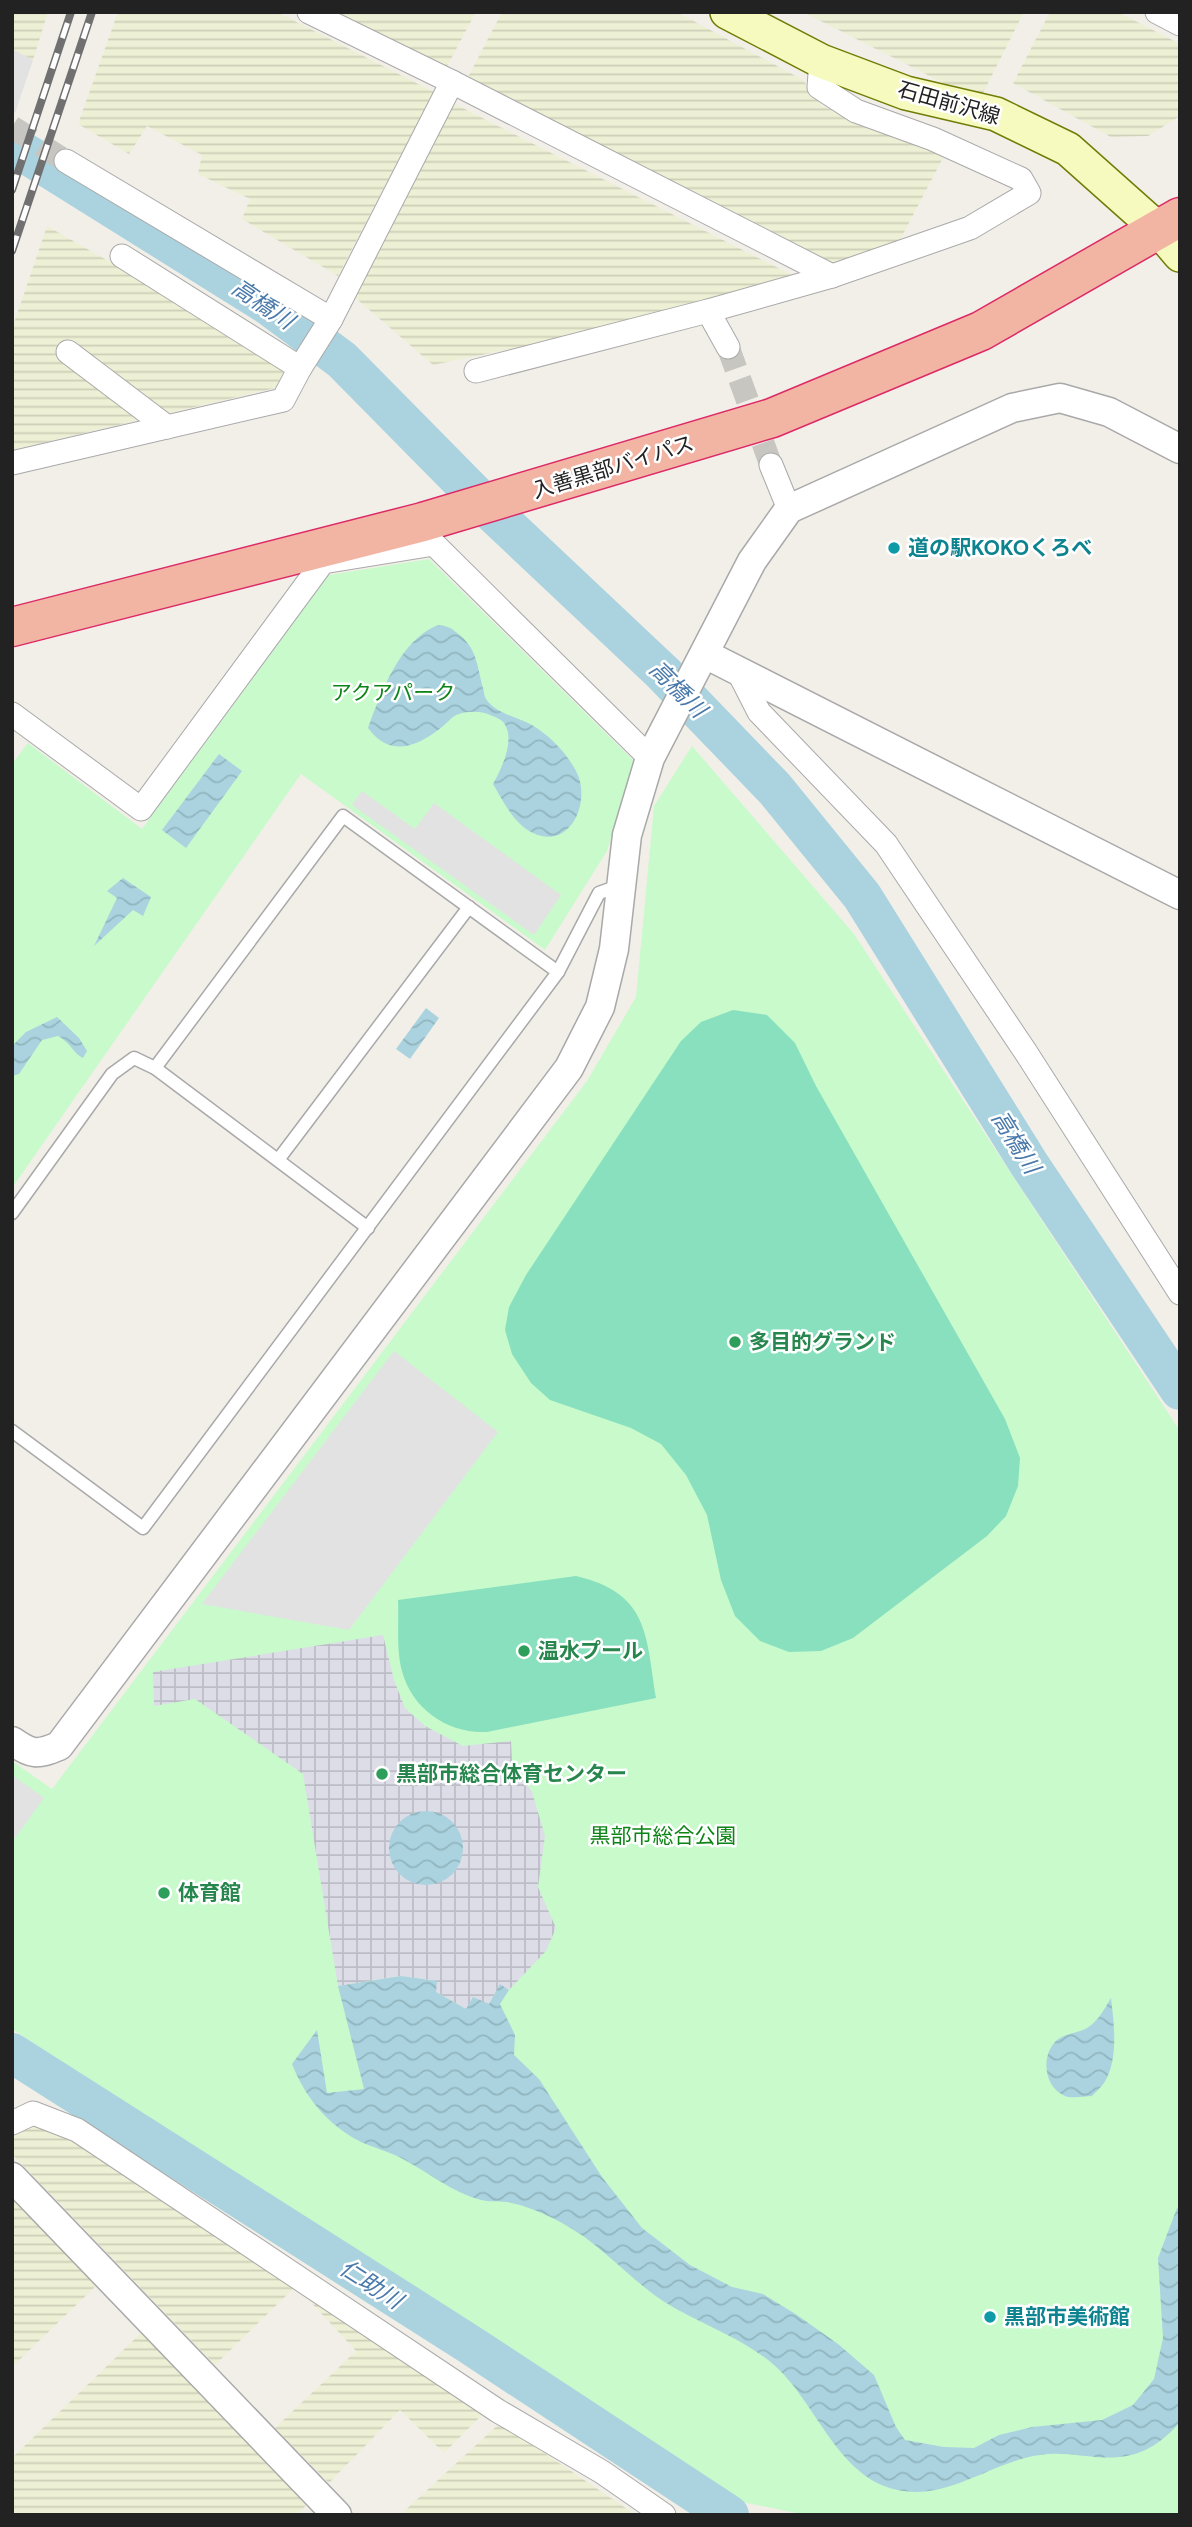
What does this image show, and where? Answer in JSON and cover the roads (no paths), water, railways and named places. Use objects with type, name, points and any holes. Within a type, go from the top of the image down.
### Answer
[{"type":"highway","name":"入善黒部バイパス","points":[[12,627],[525,494],[784,413],[981,331],[1173,234]]},
{"type":"main road","name":"石田前沢線","points":[[727,12],[821,61],[906,93],[996,114],[1068,149],[1173,234]]},
{"type":"street","points":[[309,12],[832,276]]},
{"type":"street","points":[[1157,12],[1180,24]]},
{"type":"street","points":[[476,370],[708,312],[832,276],[971,228],[1029,194],[1021,180],[933,139],[856,111],[819,87],[821,61]]},
{"type":"street","points":[[12,463],[284,400],[300,368],[331,319],[452,82]]},
{"type":"street","points":[[66,161],[331,319]]},
{"type":"street","points":[[122,256],[300,368]]},
{"type":"street","points":[[708,312],[728,347]]},
{"type":"street","points":[[68,352],[167,427]]},
{"type":"street","points":[[12,1741],[26,1751],[41,1753],[59,1746],[569,1068],[600,1007],[614,949],[626,835],[654,749],[752,561],[789,509],[1012,408],[1060,398],[1109,412],[1180,449]]},
{"type":"street","points":[[771,465],[789,509]]},
{"type":"street","points":[[12,714],[141,809],[323,562],[434,544],[654,749]]},
{"type":"street","points":[[705,654],[1180,895]]},
{"type":"street","points":[[738,671],[759,712],[886,844],[1025,1051],[1180,1293]]},
{"type":"street","points":[[12,2123],[33,2113],[77,2130],[498,2411],[601,2472],[664,2515]]},
{"type":"street","points":[[12,2177],[337,2515]]},
{"type":"lane","points":[[155,1068],[343,816],[558,972]]},
{"type":"lane","points":[[12,1431],[143,1528],[558,972],[599,893],[621,885]]},
{"type":"lane","points":[[278,1160],[469,907]]},
{"type":"lane","points":[[12,1213],[111,1074],[134,1058],[155,1068],[368,1227]]},
{"type":"water","points":[[438,625],[452,629],[469,644],[485,697],[490,704],[545,734],[572,764],[580,783],[581,795],[575,820],[568,829],[558,835],[546,837],[526,829],[510,811],[493,784],[508,746],[507,730],[500,719],[479,712],[459,714],[423,740],[404,746],[385,743],[368,728],[386,684],[403,655],[413,642]]},
{"type":"water","points":[[219,754],[242,771],[186,848],[162,830]]},
{"type":"water","points":[[123,878],[151,897],[143,916],[133,910],[94,946],[117,898],[107,891]]},
{"type":"water","points":[[426,1008],[439,1018],[410,1059],[396,1049]]},
{"type":"water","points":[[57,1017],[79,1038],[87,1051],[83,1058],[58,1036],[42,1040],[19,1074],[12,1076],[12,1046],[26,1032]]},
{"type":"water","points":[[426,1811],[447,1817],[457,1827],[463,1848],[457,1869],[447,1879],[426,1885],[405,1879],[395,1869],[389,1848],[395,1827],[405,1817]]},
{"type":"water","points":[[401,1976],[437,1981],[436,1992],[466,2009],[473,1997],[489,2004],[500,1984],[509,1990],[500,2004],[515,2035],[514,2055],[539,2079],[602,2177],[642,2228],[690,2265],[732,2287],[763,2294],[838,2344],[874,2375],[896,2427],[905,2440],[944,2447],[974,2448],[999,2435],[1032,2427],[1102,2420],[1133,2405],[1154,2379],[1163,2338],[1158,2258],[1177,2208],[1180,2209],[1180,2422],[1158,2442],[1131,2455],[1107,2458],[1048,2454],[1027,2457],[947,2487],[927,2491],[906,2491],[884,2486],[851,2463],[788,2379],[762,2355],[663,2301],[576,2231],[521,2205],[481,2200],[460,2192],[401,2158],[361,2142],[338,2128],[319,2110],[304,2089],[292,2064],[317,2030],[327,2093],[364,2089],[338,1986]]},
{"type":"water","points":[[1111,1998],[1114,2053],[1109,2074],[1092,2096],[1065,2096],[1052,2086],[1049,2079],[1048,2054],[1060,2038],[1092,2025]]},
{"type":"waterway","name":"高橋川","points":[[12,145],[268,305],[342,360],[491,511],[663,673],[775,789],[862,896],[1029,1164],[1180,1390]]},
{"type":"waterway","name":"仁助川","points":[[12,2053],[469,2344],[729,2515]]},
{"type":"tunnel","points":[[12,127],[66,161]]},
{"type":"tunnel","points":[[728,347],[771,465]]},
{"type":"railway","points":[[12,190],[71,12]]},
{"type":"railway","points":[[12,251],[92,12]]},
{"type":"place","name":"道の駅KOKOくろべ","points":[[894,548]]},
{"type":"place","name":"多目的グランド","points":[[735,1342]]},
{"type":"place","name":"温水プール","points":[[524,1651]]},
{"type":"place","name":"黒部市総合体育センター","points":[[382,1774]]},
{"type":"place","name":"体育館","points":[[164,1893]]},
{"type":"place","name":"黒部市美術館","points":[[990,2317]]},
{"type":"park label","name":"アクアパーク","points":[[393,693]]},
{"type":"park label","name":"黒部市総合公園","points":[[663,1836]]}]
